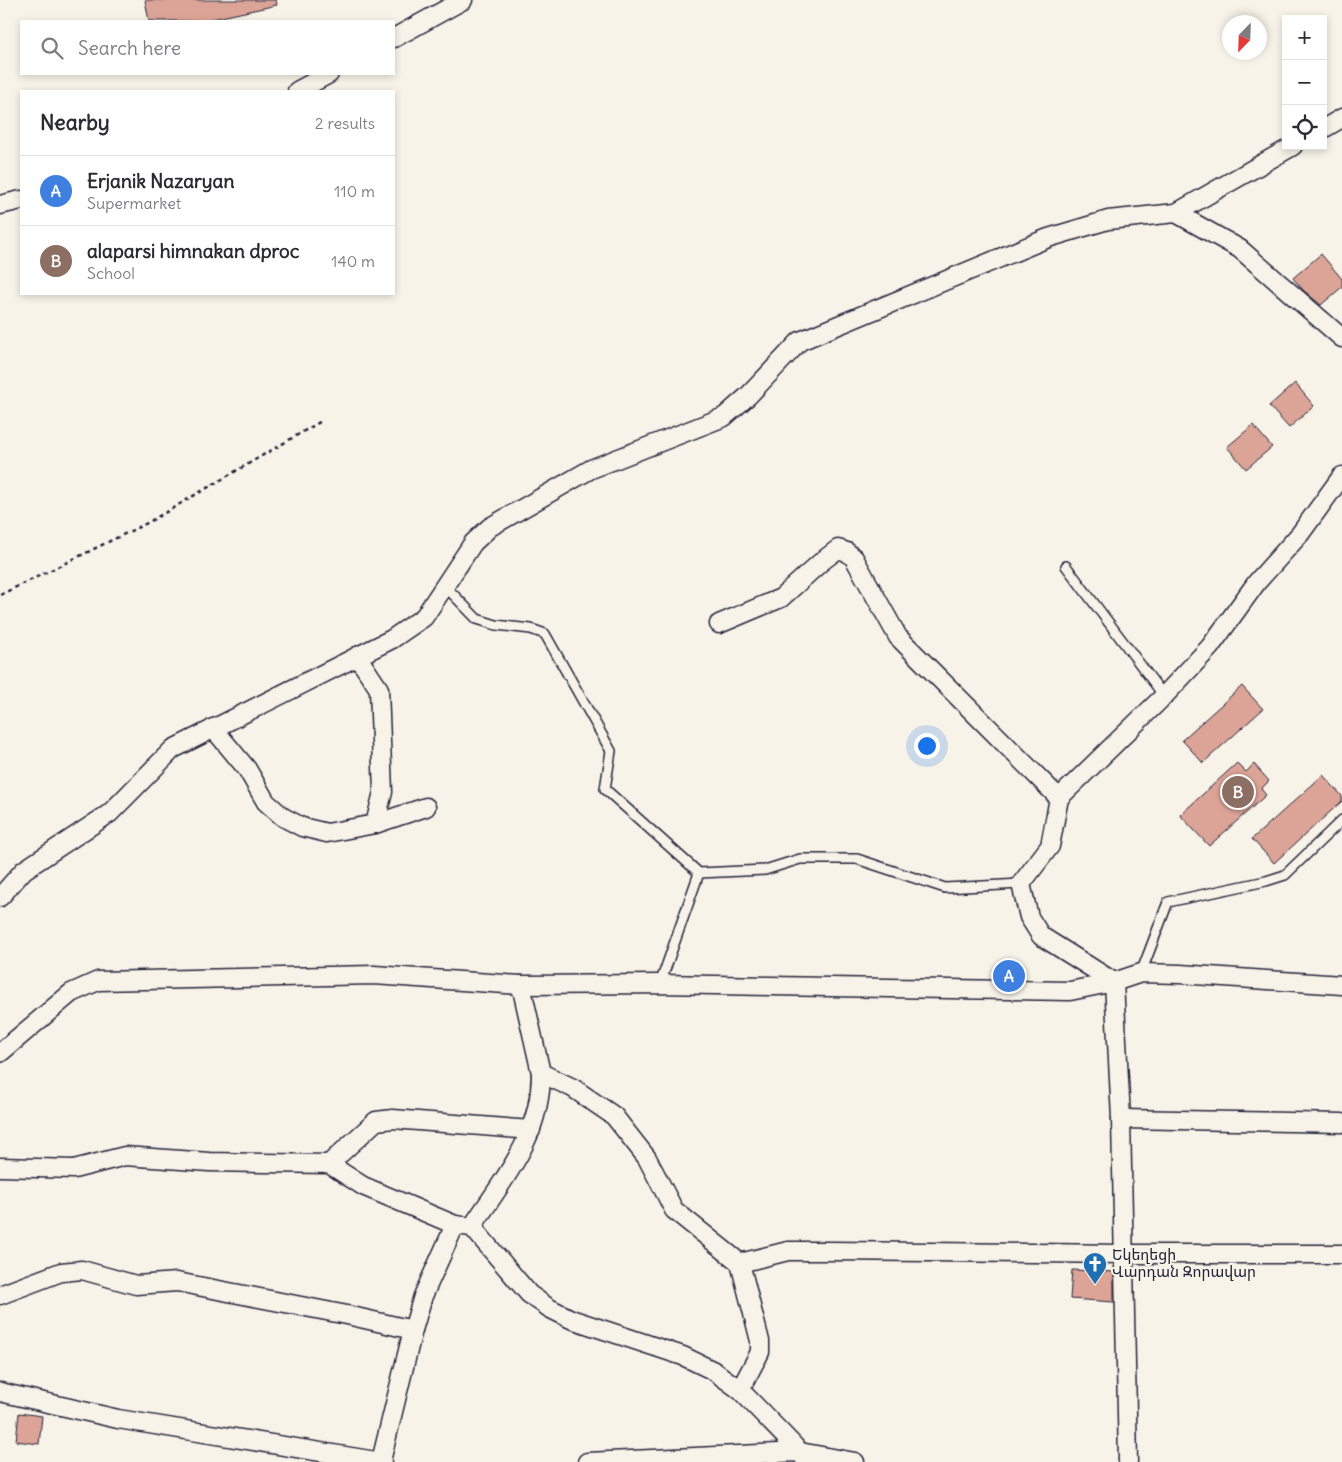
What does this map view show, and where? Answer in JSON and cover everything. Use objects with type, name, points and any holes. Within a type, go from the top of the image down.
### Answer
[{"type":"street","points":[[395,37],[463,0]]},
{"type":"street","points":[[299,90],[327,75]]},
{"type":"street","points":[[1327,127],[1342,118]]},
{"type":"street","points":[[0,897],[24,870],[110,813],[173,748],[392,639],[424,617],[473,543],[490,527],[591,469],[724,417],[748,396],[800,341],[1048,238],[1108,220],[1176,213],[1286,150]]},
{"type":"street","points":[[0,205],[20,200]]},
{"type":"street","points":[[1176,213],[1240,249],[1342,338]]},
{"type":"street","points":[[1114,982],[1041,936],[1029,917],[1021,884],[1050,846],[1059,798],[1164,696],[1210,647],[1257,582],[1300,534],[1342,476]]},
{"type":"street","points":[[719,624],[781,598],[821,562],[838,550],[847,552],[854,558],[898,637],[1059,798]]},
{"type":"street","points":[[357,656],[379,688],[383,792],[375,824]]},
{"type":"street","points":[[213,728],[247,769],[266,802],[283,817],[302,827],[327,833],[375,824],[426,807]]},
{"type":"street","points":[[0,1053],[71,993],[98,981],[374,975],[521,984],[660,984],[1070,991],[1114,982],[1141,973],[1342,985]]},
{"type":"street","points":[[1114,982],[1125,1254],[1128,1462]]},
{"type":"street","points":[[0,1392],[118,1419],[382,1461],[413,1330],[423,1296],[464,1226],[524,1147],[531,1130],[541,1094],[540,1073],[521,984]]},
{"type":"street","points":[[540,1073],[573,1088],[614,1116],[647,1158],[674,1210],[740,1263],[760,1341],[760,1352],[740,1390]]},
{"type":"street","points":[[329,1164],[376,1121],[394,1119],[531,1130]]},
{"type":"street","points":[[1121,1120],[1342,1123]]},
{"type":"street","points":[[0,1167],[74,1169],[125,1156],[209,1162],[329,1164],[363,1186],[464,1226],[529,1294],[549,1308],[571,1318],[683,1356],[714,1371],[740,1390],[804,1457]]},
{"type":"street","points":[[740,1263],[788,1251],[1342,1254]]},
{"type":"street","points":[[0,1295],[61,1272],[82,1270],[136,1285],[177,1282],[347,1315],[413,1330]]},
{"type":"street","points":[[587,1462],[804,1457],[855,1462]]},
{"type":"lane","points":[[1066,566],[1164,696]]},
{"type":"lane","points":[[445,586],[478,620],[496,625],[531,628],[545,634],[610,751],[605,790],[699,873],[765,870],[800,859],[857,859],[945,888],[1021,884]]},
{"type":"lane","points":[[1141,973],[1168,902],[1266,881],[1285,875],[1342,820]]},
{"type":"lane","points":[[660,984],[699,873]]},
{"type":"path","points":[[0,595],[149,522],[323,420]]},
{"type":"building","points":[[145,0],[276,0],[277,5],[208,20],[149,20]]},
{"type":"building","points":[[1321,254],[1342,279],[1342,287],[1321,305],[1303,290],[1293,278]]},
{"type":"building","points":[[1295,383],[1314,406],[1289,428],[1269,406]]},
{"type":"building","points":[[1253,425],[1272,447],[1246,469],[1227,447]]},
{"type":"building","points":[[1242,686],[1263,709],[1203,763],[1182,740]]},
{"type":"building","points":[[1237,763],[1246,772],[1254,764],[1269,781],[1261,789],[1266,795],[1209,846],[1180,815]]},
{"type":"building","points":[[1323,775],[1342,796],[1342,801],[1274,863],[1252,839]]},
{"type":"building","name":"Եկեղեցի Վարդան Զորավար","points":[[1072,1270],[1114,1272],[1114,1302],[1070,1299]]},
{"type":"building","points":[[19,1413],[42,1416],[39,1444],[16,1441]]},
{"type":"place","name":"alaparsi himnakan dproc","points":[[1238,792]]},
{"type":"place","name":"Erjanik Nazaryan","points":[[1009,976]]},
{"type":"place","name":"Եկեղեցի Վարդան Զորավար","points":[[1095,1285]]}]
